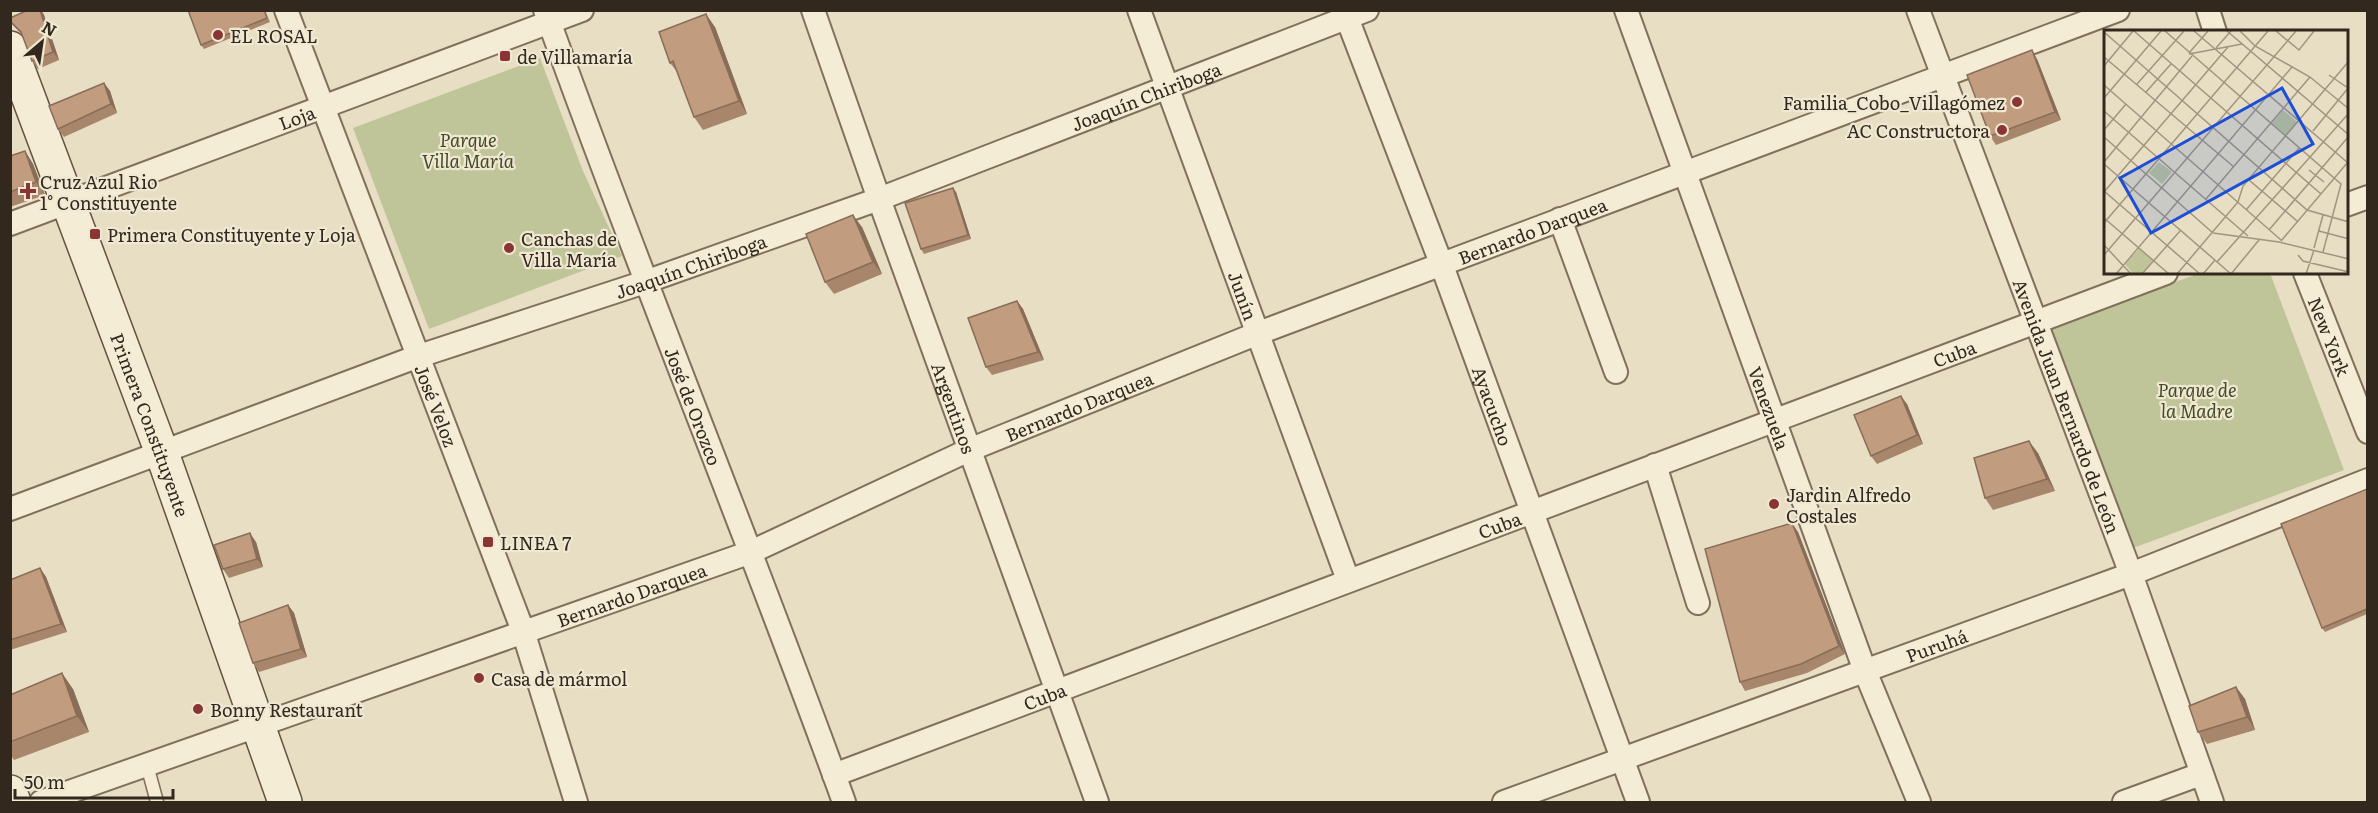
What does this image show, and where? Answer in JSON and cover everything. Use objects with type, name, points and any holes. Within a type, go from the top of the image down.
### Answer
[{"type":"main road","name":"Primera Constituyente","points":[[10,48],[66,203],[162,453],[285,802]]},
{"type":"main road","points":[[10,792],[15,802]]},
{"type":"street","name":"José Veloz","points":[[286,10],[416,357],[523,631],[576,802]]},
{"type":"street","name":"Loja","points":[[10,224],[322,107],[547,16],[582,10]]},
{"type":"street","name":"Argentinos","points":[[813,10],[1097,802]]},
{"type":"street","name":"Junín","points":[[1139,10],[1348,580]]},
{"type":"street","name":"Venezuela","points":[[1626,10],[1865,671],[1918,802]]},
{"type":"street","name":"Avenida Juan Bernardo de León","points":[[1918,10],[2131,574],[2212,802]]},
{"type":"street","name":"Bernardo Darquea","points":[[41,802],[751,552],[969,450],[1256,334],[2118,10]]},
{"type":"street","points":[[2208,10],[2214,30]]},
{"type":"street","name":"Joaquín Chiriboga","points":[[10,509],[416,357],[645,282],[879,199],[1167,88],[1353,13]]},
{"type":"street","name":"Ayacucho","points":[[1353,13],[1441,263],[1638,802]]},
{"type":"street","name":"José de Orozco","points":[[547,16],[645,282],[751,552],[844,802]]},
{"type":"street","points":[[2348,204],[2367,197]]},
{"type":"street","points":[[1560,219],[1617,372]]},
{"type":"street","name":"Cuba","points":[[834,775],[1058,693],[1348,580],[2163,274]]},
{"type":"street","name":"New York","points":[[2305,274],[2367,432]]},
{"type":"street","points":[[1655,465],[1698,603]]},
{"type":"street","name":"Puruhá","points":[[1504,802],[2131,574],[2367,480]]},
{"type":"street","points":[[2124,802],[2201,774]]},
{"type":"lane","points":[[147,765],[157,802]]},
{"type":"green space","name":"Parque Villa María","points":[[540,58],[583,171],[622,256],[429,329],[353,128]]},
{"type":"green space","name":"Parque de la Madre","points":[[2197,274],[2270,274],[2344,470],[2133,548],[2050,328]]},
{"type":"building","points":[[28,10],[40,10],[53,52],[32,61],[21,32],[10,21],[10,18]]},
{"type":"building","name":"EL ROSAL","points":[[188,10],[264,10],[267,18],[201,45]]},
{"type":"building","points":[[706,14],[739,101],[694,117],[673,61],[670,63],[659,32]]},
{"type":"building","name":"Familia_Cobo_Villagómez","points":[[2032,50],[2055,112],[1990,136],[1967,75]]},
{"type":"building","points":[[104,83],[111,104],[58,129],[49,106]]},
{"type":"building","points":[[25,151],[36,182],[10,192],[10,156]]},
{"type":"building","points":[[953,188],[968,235],[921,249],[905,203]]},
{"type":"building","points":[[853,215],[873,262],[825,282],[806,234]]},
{"type":"building","points":[[1017,301],[1038,352],[986,367],[968,318]]},
{"type":"building","points":[[1901,396],[1917,435],[1871,456],[1854,415]]},
{"type":"building","points":[[2029,441],[2047,479],[1985,498],[1974,458]]},
{"type":"building","points":[[2367,489],[2367,609],[2322,628],[2281,524]]},
{"type":"building","points":[[1792,523],[1839,646],[1801,664],[1740,682],[1705,549]]},
{"type":"building","points":[[250,533],[257,559],[223,569],[214,545]]},
{"type":"building","points":[[40,568],[61,624],[10,640],[10,580]]},
{"type":"building","points":[[288,605],[301,649],[253,663],[239,623]]},
{"type":"building","points":[[62,673],[77,716],[10,742],[10,695]]},
{"type":"building","points":[[2236,687],[2247,717],[2198,732],[2189,706]]},
{"type":"place","name":"EL ROSAL","points":[[218,35]]},
{"type":"place","name":"de Villamaría","points":[[505,56]]},
{"type":"place","name":"Familia_Cobo_Villagómez","points":[[2017,102]]},
{"type":"place","name":"AC Constructora","points":[[2002,130]]},
{"type":"place","name":"Cruz Azul Rio 1° Constituyente","points":[[28,191]]},
{"type":"place","name":"Primera Constituyente y Loja","points":[[95,234]]},
{"type":"place","name":"Canchas de Villa María","points":[[509,248]]},
{"type":"place","name":"Jardin Alfredo Costales","points":[[1774,504]]},
{"type":"place","name":"LINEA 7","points":[[488,542]]},
{"type":"place","name":"Casa de mármol","points":[[479,678]]},
{"type":"place","name":"Bonny Restaurant","points":[[198,709]]}]
